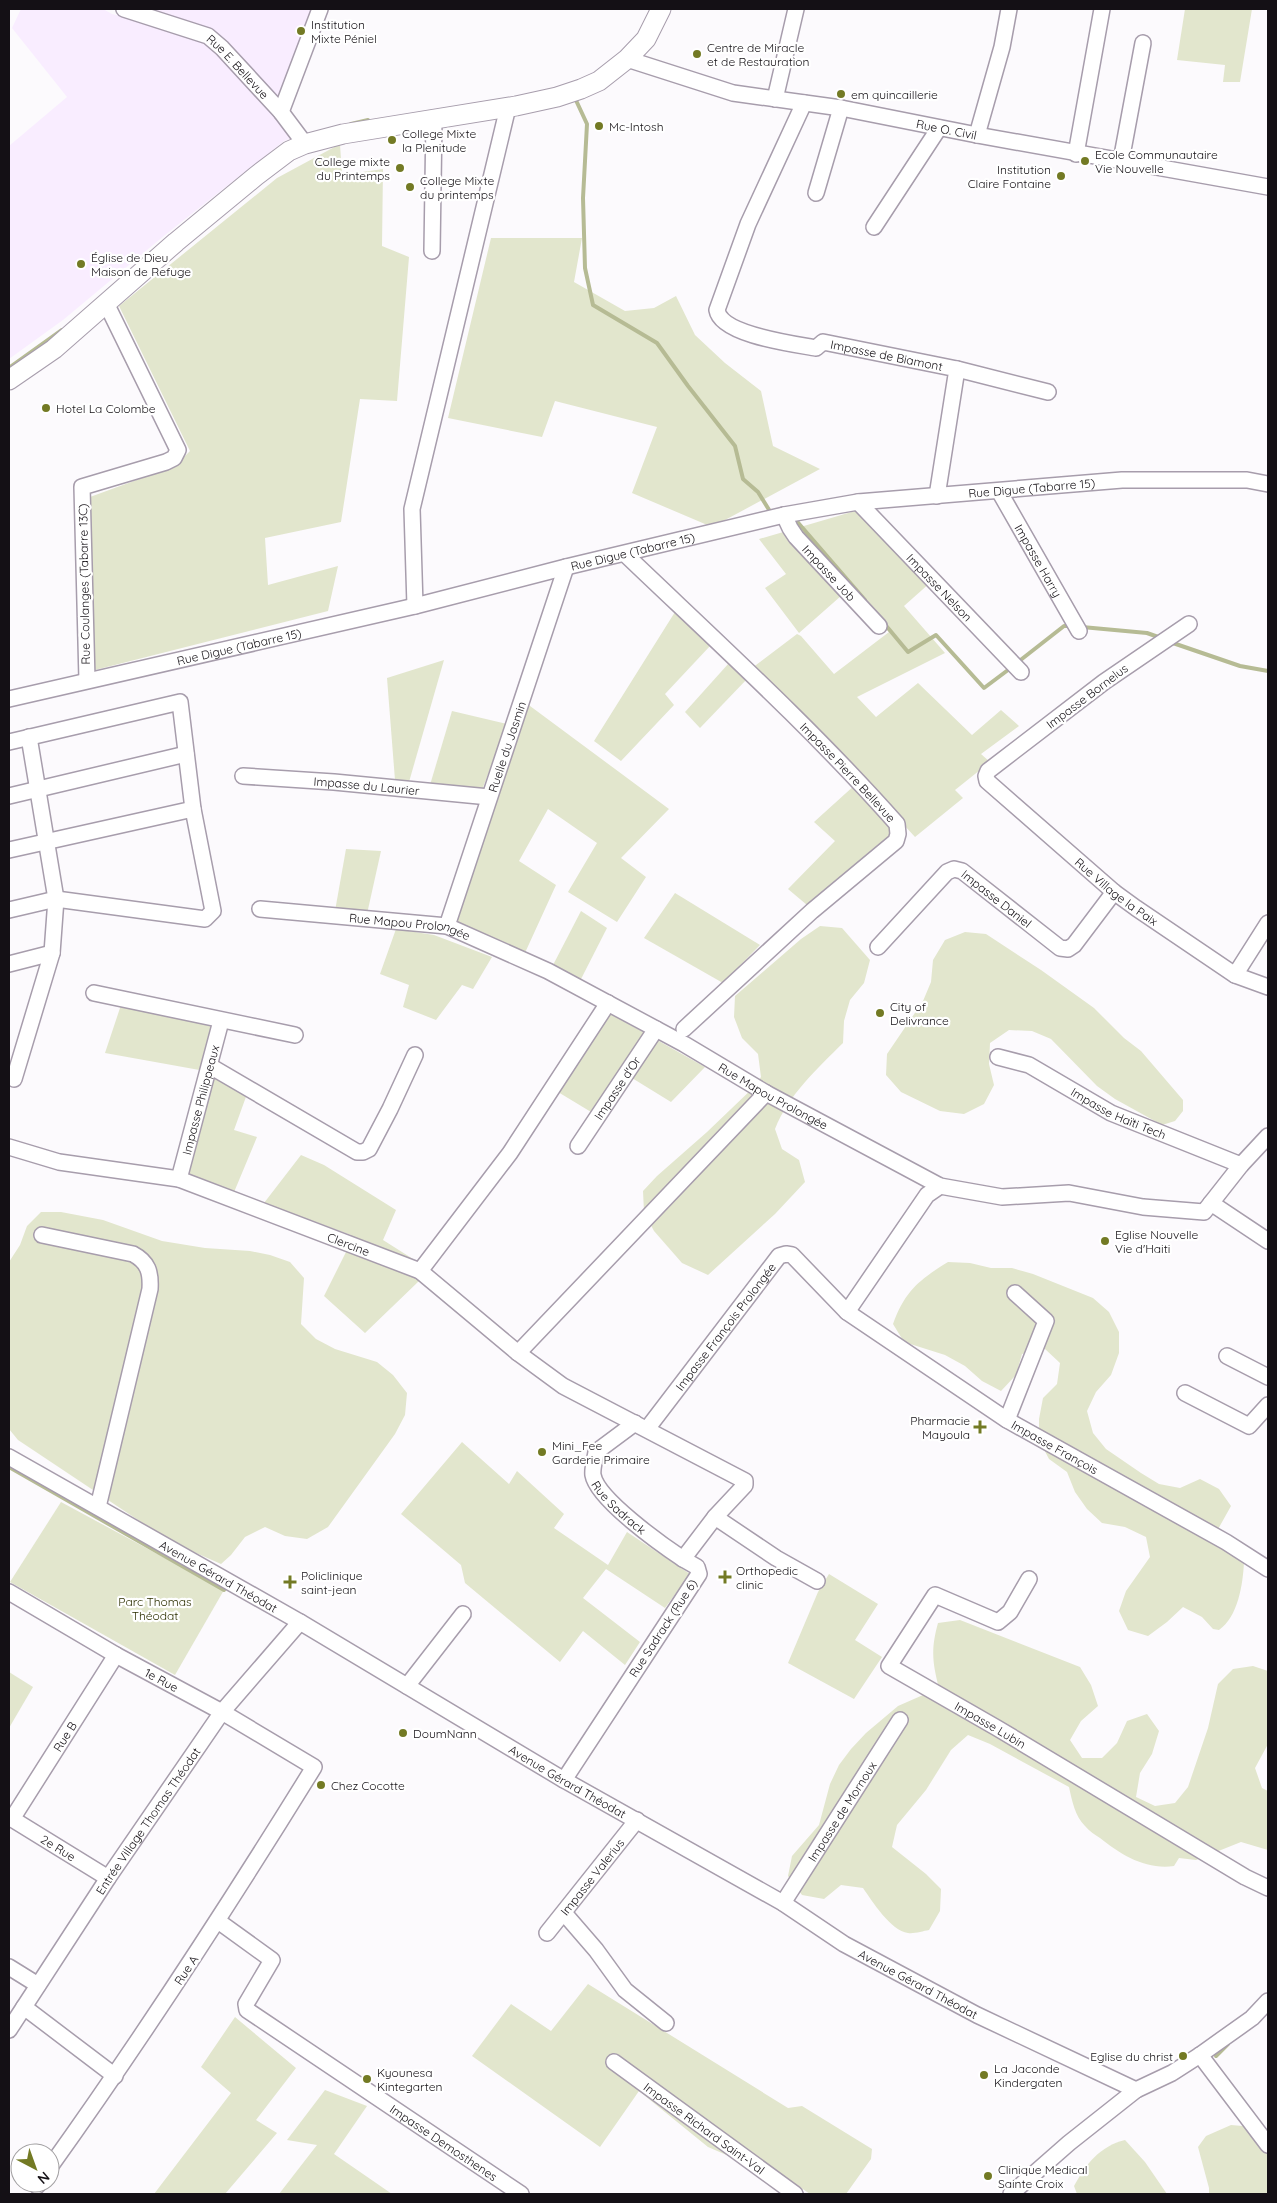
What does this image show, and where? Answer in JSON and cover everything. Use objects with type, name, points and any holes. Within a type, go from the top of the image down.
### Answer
[{"type":"main road","points":[[9,380],[54,349],[256,176],[282,156],[304,144],[343,134],[434,118],[508,108],[558,97],[581,89],[599,81],[628,59],[646,39],[661,9]]},
{"type":"street","name":"Rue E. Bellevue","points":[[124,9],[208,36],[222,48],[281,112],[304,144]]},
{"type":"street","points":[[281,112],[320,9]]},
{"type":"street","points":[[775,99],[796,9]]},
{"type":"street","points":[[977,135],[1002,47],[1009,9]]},
{"type":"street","points":[[1076,154],[1102,9]]},
{"type":"street","points":[[1121,161],[1143,43]]},
{"type":"street","name":"Rue O. Civil","points":[[628,59],[733,93],[841,108],[1076,154],[1268,187]]},
{"type":"street","name":"Impasse de Biamont","points":[[804,103],[748,224],[717,310],[718,316],[728,325],[767,339],[816,348],[823,342],[957,370],[937,496]]},
{"type":"street","points":[[414,606],[412,509],[508,108]]},
{"type":"street","points":[[816,193],[841,108]]},
{"type":"street","points":[[432,251],[434,118]]},
{"type":"street","points":[[874,227],[939,128]]},
{"type":"street","name":"Rue Coulanges (Tabarre 13C)","points":[[87,680],[82,488],[166,462],[174,458],[178,450],[106,303]]},
{"type":"street","points":[[957,370],[1048,392]]},
{"type":"street","name":"Rue Digue (Tabarre 15)","points":[[9,699],[414,606],[566,567],[790,515],[858,502],[1122,480],[1247,480],[1268,484]]},
{"type":"street","name":"Impasse Harry","points":[[999,491],[1079,631]]},
{"type":"street","name":"Impasse Nelson","points":[[858,502],[1021,672]]},
{"type":"street","name":"Impasse Job","points":[[790,515],[790,528],[796,537],[879,626]]},
{"type":"street","name":"Impasse Pierre Bellevue","points":[[625,554],[787,708],[849,770],[897,824],[898,834],[896,841],[812,911],[684,1029]]},
{"type":"street","name":"Ruelle du Jasmin","points":[[447,926],[566,567]]},
{"type":"street","name":"Impasse Bornelus","points":[[988,771],[1104,682],[1189,624]]},
{"type":"street","points":[[9,742],[180,702],[193,809],[213,911],[205,920],[56,899],[9,910]]},
{"type":"street","points":[[14,1079],[52,953],[56,899],[29,737]]},
{"type":"street","points":[[9,796],[186,754]]},
{"type":"street","name":"Rue Village la Paix","points":[[988,771],[987,781],[1114,892],[1235,975],[1268,987]]},
{"type":"street","name":"Impasse du Laurier","points":[[243,776],[334,782],[489,797]]},
{"type":"street","points":[[9,850],[193,809]]},
{"type":"street","name":"Impasse Daniel","points":[[878,947],[947,872],[954,869],[962,871],[1060,948],[1068,949],[1074,945],[1114,892]]},
{"type":"street","name":"Rue Mapou Prolongée","points":[[260,908],[447,926],[548,971],[656,1029],[766,1093],[940,1186],[1002,1197],[1069,1193],[1143,1207],[1204,1212],[1211,1203]]},
{"type":"street","points":[[1235,975],[1268,923]]},
{"type":"street","points":[[9,964],[52,953]]},
{"type":"street","points":[[94,993],[295,1035]]},
{"type":"street","points":[[420,1271],[510,1153],[608,1003]]},
{"type":"street","name":"Impasse Philippeaux","points":[[179,1179],[221,1021]]},
{"type":"street","name":"Impasse d'Or","points":[[578,1146],[656,1029]]},
{"type":"street","points":[[210,1066],[357,1152],[363,1152],[369,1149],[382,1125],[415,1055]]},
{"type":"street","name":"Impasse Haïti Tech","points":[[998,1057],[1030,1065],[1111,1113],[1241,1165]]},
{"type":"street","points":[[518,1353],[766,1093]]},
{"type":"street","points":[[1268,1136],[1241,1165],[1211,1203],[1268,1241]]},
{"type":"street","name":"Clercine","points":[[9,1147],[59,1162],[179,1179],[420,1271],[518,1353],[563,1386],[641,1426]]},
{"type":"street","points":[[847,1312],[927,1194],[940,1186]]},
{"type":"street","points":[[42,1235],[133,1254],[142,1259],[149,1268],[151,1277],[150,1289],[98,1507]]},
{"type":"street","name":"Impasse François Prolongée","points":[[641,1426],[779,1256],[792,1255],[847,1312]]},
{"type":"street","points":[[1008,1420],[1046,1321],[1015,1294]]},
{"type":"street","name":"Impasse François","points":[[847,1312],[1008,1420],[1226,1542],[1268,1569]]},
{"type":"street","points":[[1227,1356],[1268,1377]]},
{"type":"street","points":[[1185,1393],[1249,1426],[1268,1405]]},
{"type":"street","name":"Rue Sadrack (Rue 6)","points":[[564,1780],[699,1574],[697,1567],[683,1559],[716,1517],[745,1485],[745,1481],[641,1426]]},
{"type":"street","name":"Rue Sadrack","points":[[641,1426],[596,1452],[593,1475],[599,1489],[635,1525],[683,1559]]},
{"type":"street","name":"Avenue Gérard Théodat","points":[[9,1457],[300,1622],[564,1780],[783,1903],[858,1952],[977,2015],[1136,2090]]},
{"type":"street","points":[[716,1517],[776,1558],[817,1581]]},
{"type":"street","name":"Impasse Lubin","points":[[1030,1579],[1010,1612],[998,1622],[935,1595],[889,1666],[997,1728],[1245,1877],[1268,1888]]},
{"type":"street","name":"1e Rue","points":[[9,1592],[116,1655],[222,1712],[314,1767]]},
{"type":"street","points":[[407,1686],[463,1614]]},
{"type":"street","name":"Entrée Village Thomas Théodat","points":[[9,2030],[108,1878],[222,1712],[300,1622]]},
{"type":"street","name":"Rue B","points":[[10,1818],[116,1655]]},
{"type":"street","name":"Impasse de Mornoux","points":[[783,1903],[900,1720]]},
{"type":"street","name":"Rue A","points":[[60,2153],[115,2076],[218,1921],[314,1767]]},
{"type":"street","name":"2e Rue","points":[[10,1818],[108,1878]]},
{"type":"street","name":"Impasse Valerius","points":[[547,1933],[637,1820]]},
{"type":"street","points":[[564,1913],[596,1950],[625,1990],[666,2023]]},
{"type":"street","name":"Impasse Demosthenes","points":[[218,1921],[272,1960],[246,2004],[247,2010],[521,2194]]},
{"type":"street","points":[[9,1967],[38,1985]]},
{"type":"street","points":[[1011,2194],[1069,2143],[1136,2090],[1172,2073],[1200,2055],[1252,2018],[1268,2001]]},
{"type":"street","points":[[24,2007],[115,2076]]},
{"type":"street","points":[[1200,2055],[1268,2145]]},
{"type":"street","name":"Impasse Richard Saint-Val","points":[[614,2062],[795,2194]]},
{"type":"shaded area","points":[[21,9],[103,9],[112,14],[149,23],[152,9],[317,9],[278,112],[297,136],[284,141],[165,235],[63,320],[9,359],[9,146],[67,97],[12,28]]},
{"type":"green space","points":[[1185,9],[1252,9],[1240,82],[1223,82],[1225,65],[1177,60]]},
{"type":"green space","points":[[340,144],[342,175],[383,169],[382,246],[409,257],[397,401],[360,399],[341,522],[265,538],[268,585],[338,566],[328,611],[95,670],[90,497],[175,466],[190,451],[119,306],[277,178]]},
{"type":"green space","points":[[491,238],[582,238],[574,282],[625,311],[654,308],[676,296],[695,335],[725,363],[761,391],[773,446],[820,469],[712,527],[632,493],[657,427],[555,401],[542,437],[448,418]]},
{"type":"green space","points":[[855,511],[931,582],[904,606],[945,653],[857,697],[876,717],[918,683],[972,735],[1001,710],[1019,726],[981,754],[990,762],[955,790],[963,798],[915,837],[848,764],[752,668],[797,634],[801,636],[834,674],[889,632],[850,588],[799,633],[765,588],[786,574],[759,539]]},
{"type":"green space","points":[[675,612],[710,646],[665,694],[674,705],[621,761],[594,741]]},
{"type":"green space","points":[[444,660],[409,782],[395,780],[387,678]]},
{"type":"green space","points":[[729,663],[747,679],[700,728],[685,712]]},
{"type":"green space","points":[[526,703],[669,809],[621,858],[646,877],[617,922],[568,892],[597,843],[548,809],[519,861],[556,885],[524,955],[450,923]]},
{"type":"green space","points":[[452,711],[507,724],[482,790],[430,785]]},
{"type":"green space","points":[[856,784],[895,825],[894,833],[807,905],[788,889],[835,841],[814,822]]},
{"type":"green space","points":[[346,849],[381,851],[367,914],[335,911]]},
{"type":"green space","points":[[675,893],[760,945],[723,983],[644,938]]},
{"type":"green space","points":[[581,911],[607,928],[580,981],[552,967]]},
{"type":"green space","points":[[820,926],[842,928],[870,960],[864,983],[850,1000],[844,1021],[843,1043],[796,1093],[775,1129],[782,1149],[799,1160],[805,1182],[775,1214],[708,1275],[682,1263],[654,1231],[644,1212],[643,1191],[755,1086],[761,1077],[758,1054],[742,1038],[734,1017],[735,996],[801,939]]},
{"type":"green space","points":[[396,929],[434,935],[492,957],[473,989],[462,985],[436,1020],[403,1007],[409,985],[380,974]]},
{"type":"green space","points":[[965,932],[986,934],[1094,1008],[1124,1038],[1141,1051],[1183,1100],[1183,1111],[1175,1121],[1162,1125],[1115,1099],[1097,1086],[1051,1039],[1032,1031],[1009,1030],[990,1043],[989,1064],[994,1085],[984,1104],[964,1114],[940,1111],[901,1092],[886,1075],[887,1054],[923,1001],[931,982],[933,960],[945,940]]},
{"type":"green space","points":[[121,1005],[214,1025],[205,1071],[105,1053]]},
{"type":"green space","points":[[609,1013],[705,1067],[671,1102],[632,1078],[601,1118],[558,1092]]},
{"type":"green space","points":[[212,1076],[247,1094],[234,1130],[257,1137],[232,1197],[185,1172]]},
{"type":"green space","points":[[301,1155],[324,1165],[396,1210],[383,1240],[413,1259],[419,1281],[365,1333],[324,1296],[346,1252],[351,1235],[264,1203]]},
{"type":"green space","points":[[41,1212],[61,1212],[103,1220],[162,1241],[205,1248],[250,1251],[290,1262],[304,1278],[301,1324],[316,1339],[335,1349],[377,1362],[393,1375],[407,1393],[405,1415],[395,1434],[328,1527],[307,1539],[285,1536],[265,1527],[245,1537],[221,1564],[187,1549],[147,1526],[18,1440],[9,1429],[9,1262],[20,1245],[27,1226]]},
{"type":"green space","points":[[948,1262],[970,1263],[991,1268],[1012,1268],[1033,1274],[1093,1298],[1109,1312],[1119,1332],[1119,1353],[1111,1375],[1096,1392],[1087,1411],[1093,1433],[1106,1449],[1159,1484],[1180,1488],[1200,1479],[1219,1489],[1231,1506],[1212,1540],[1244,1562],[1241,1590],[1235,1609],[1231,1617],[1219,1630],[1213,1629],[1202,1617],[1183,1607],[1148,1636],[1128,1630],[1119,1611],[1126,1591],[1150,1557],[1146,1537],[1125,1527],[1102,1523],[1087,1509],[1075,1492],[1067,1472],[1049,1459],[1039,1440],[1039,1419],[1043,1398],[1057,1384],[1060,1363],[1045,1349],[1022,1354],[1016,1375],[1001,1391],[982,1381],[965,1366],[945,1355],[904,1342],[893,1324],[903,1303],[914,1287]]},
{"type":"green space","points":[[462,1442],[509,1484],[517,1471],[564,1514],[554,1528],[608,1565],[627,1532],[690,1574],[665,1608],[606,1569],[583,1598],[640,1642],[625,1665],[583,1631],[560,1662],[465,1583],[461,1565],[401,1514]]},
{"type":"green space","name":"Parc Thomas Théodat","points":[[61,1502],[224,1590],[175,1675],[10,1582]]},
{"type":"green space","points":[[829,1574],[878,1604],[855,1640],[882,1657],[854,1699],[788,1663],[818,1592]]},
{"type":"green space","points":[[960,1620],[1080,1667],[1091,1685],[1098,1706],[1081,1721],[1070,1740],[1082,1758],[1102,1758],[1117,1743],[1127,1721],[1147,1714],[1159,1731],[1152,1754],[1140,1773],[1136,1797],[1155,1806],[1175,1803],[1188,1787],[1208,1728],[1218,1684],[1233,1669],[1253,1666],[1268,1671],[1268,1744],[1255,1768],[1262,1788],[1268,1791],[1268,1850],[1241,1842],[1196,1860],[1179,1858],[1174,1866],[1154,1866],[1134,1860],[1116,1850],[1087,1828],[1076,1813],[1069,1787],[990,1744],[968,1735],[951,1750],[926,1790],[897,1825],[892,1847],[926,1874],[941,1889],[940,1911],[929,1930],[908,1933],[895,1927],[882,1915],[863,1888],[841,1885],[824,1899],[802,1895],[788,1876],[792,1856],[819,1825],[830,1784],[839,1765],[866,1733],[898,1706],[939,1688],[933,1655],[938,1623]]},
{"type":"green space","points":[[9,1672],[33,1687],[9,1728]]},
{"type":"green space","points":[[588,1984],[788,2108],[802,2106],[872,2149],[871,2159],[846,2194],[810,2194],[769,2166],[760,2175],[731,2157],[708,2147],[639,2091],[600,2147],[472,2056],[511,2004],[551,2031]]},
{"type":"green space","points":[[235,2017],[296,2068],[256,2120],[277,2133],[225,2194],[154,2194],[231,2093],[201,2067]]},
{"type":"green space","points":[[325,2090],[367,2106],[334,2154],[392,2194],[279,2194],[317,2145],[287,2140]]},
{"type":"green space","points":[[1231,2125],[1266,2128],[1268,2131],[1268,2194],[1209,2194],[1198,2147],[1206,2136]]},
{"type":"green space","points":[[1125,2140],[1145,2162],[1167,2194],[1077,2194],[1074,2186],[1089,2163],[1101,2151]]},
{"type":"waterway","points":[[574,96],[587,124],[583,198],[585,268],[593,305],[657,343],[735,446],[743,479],[758,492],[771,513]]},
{"type":"waterway","points":[[351,124],[368,120]]},
{"type":"waterway","points":[[9,368],[62,330]]},
{"type":"waterway","points":[[794,518],[865,600]]},
{"type":"waterway","points":[[883,622],[908,652],[936,635],[984,688],[1012,667]]},
{"type":"waterway","points":[[1018,662],[1064,626],[1070,626]]},
{"type":"waterway","points":[[1082,627],[1147,633],[1161,638]]},
{"type":"waterway","points":[[1170,642],[1240,666],[1268,671]]},
{"type":"waterway","points":[[9,1467],[224,1590]]},
{"type":"waterway","points":[[1216,2056],[1228,2044]]},
{"type":"place","name":"Institution Mixte Péniel","points":[[301,31]]},
{"type":"place","name":"Centre de Miracle et de Restauration","points":[[697,54]]},
{"type":"place","name":"em quincaillerie","points":[[841,94]]},
{"type":"place","name":"Mc-Intosh","points":[[599,126]]},
{"type":"place","name":"College Mixte la Plenitude","points":[[392,140]]},
{"type":"place","name":"Ecole Communautaire Vie Nouvelle","points":[[1085,161]]},
{"type":"place","name":"College mixte du Printemps","points":[[400,168]]},
{"type":"place","name":"Institution Claire Fontaine","points":[[1061,176]]},
{"type":"place","name":"College Mixte du printemps","points":[[410,187]]},
{"type":"place","name":"Église de Dieu Maison de Refuge","points":[[81,264]]},
{"type":"place","name":"Hotel La Colombe","points":[[46,408]]},
{"type":"place","name":"City of Delivrance","points":[[880,1013]]},
{"type":"place","name":"Eglise Nouvelle Vie d'Haiti","points":[[1105,1241]]},
{"type":"place","name":"Pharmacie Mayoula","points":[[980,1427]]},
{"type":"place","name":"Mini_Fee Garderie Primaire","points":[[542,1452]]},
{"type":"place","name":"Orthopedic clinic","points":[[725,1577]]},
{"type":"place","name":"Policlinique saint-jean","points":[[290,1582]]},
{"type":"place","name":"DoumNann","points":[[403,1733]]},
{"type":"place","name":"Chez Cocotte","points":[[321,1785]]},
{"type":"place","name":"Eglise du christ","points":[[1183,2056]]},
{"type":"place","name":"La Jaconde Kindergaten","points":[[984,2075]]},
{"type":"place","name":"Kyounesa Kintegarten","points":[[367,2079]]},
{"type":"place","name":"Clinique Medical Sainte Croix","points":[[988,2176]]}]
